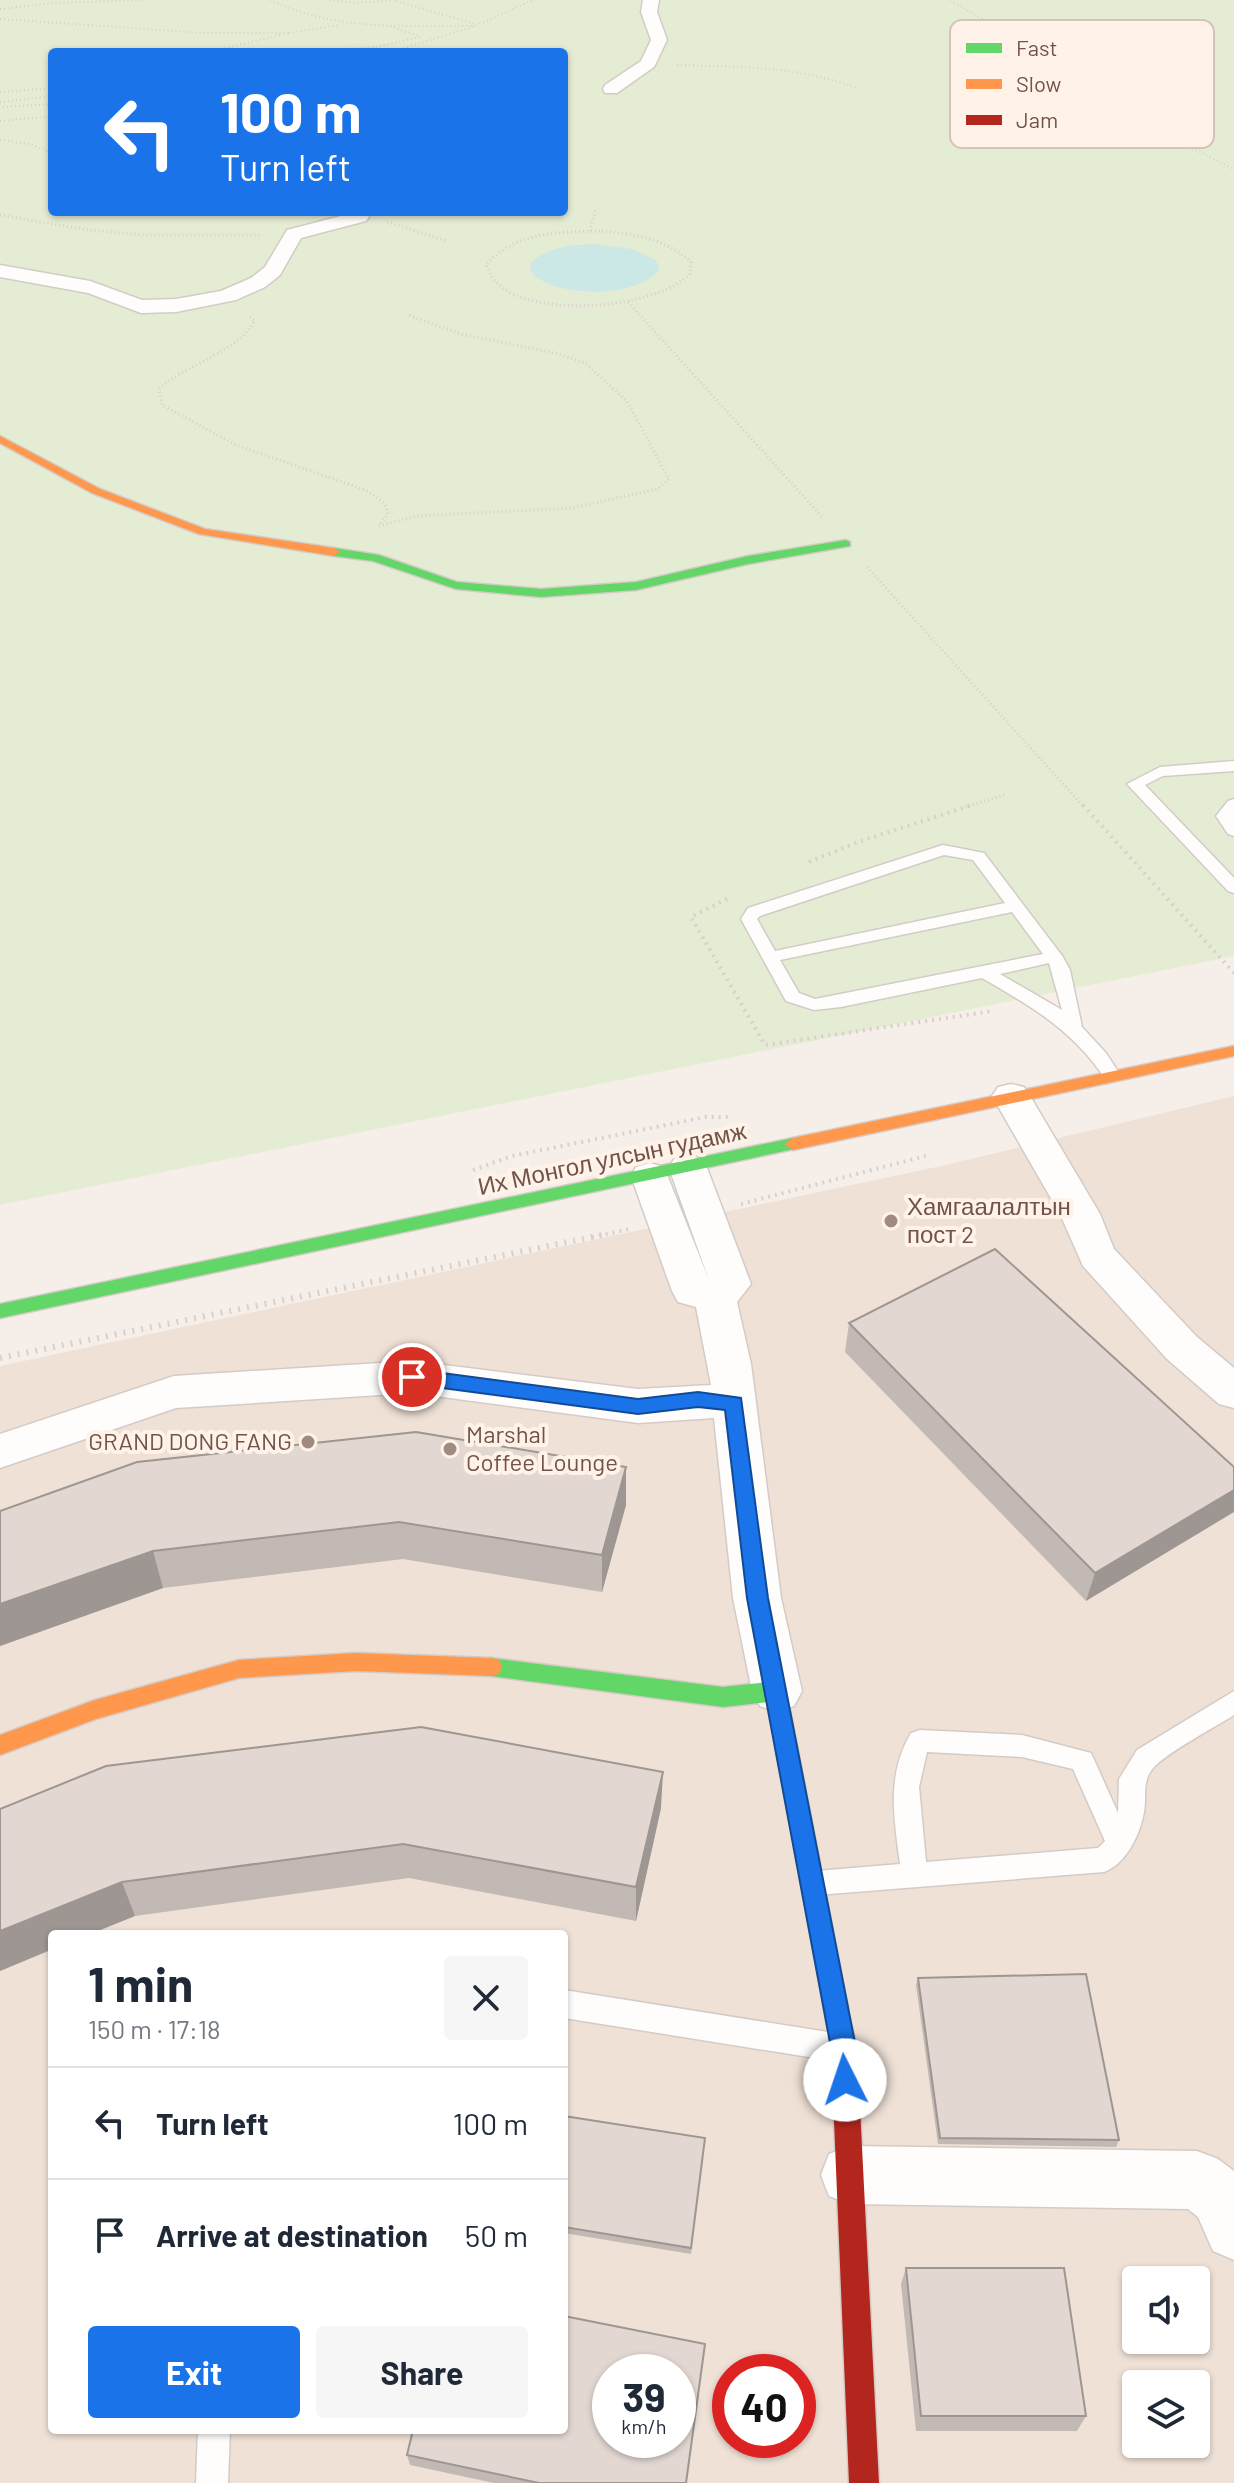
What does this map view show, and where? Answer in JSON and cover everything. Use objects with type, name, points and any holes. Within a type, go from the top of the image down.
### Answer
[{"type":"street","points":[[611,89],[648,64],[659,40],[649,12],[651,0]]},
{"type":"street","points":[[0,271],[88,287],[118,295],[130,304],[147,307],[177,304],[226,296],[254,285],[272,273],[287,240],[294,234],[359,217]]},
{"type":"street","points":[[0,439],[96,491],[203,532],[375,558],[456,585],[541,593],[636,586],[748,560],[846,544]]},
{"type":"street","name":"Их Монгол улсын гудамж","points":[[0,1311],[1234,1051]]},
{"type":"street","points":[[1011,1096],[1080,1214],[1097,1256],[1182,1348],[1234,1392]]},
{"type":"street","points":[[688,1168],[731,1284],[715,1298]]},
{"type":"street","points":[[650,1176],[692,1291],[715,1298]]},
{"type":"street","points":[[715,1298],[730,1364],[757,1598],[844,2048],[864,2483]]},
{"type":"street","points":[[0,1451],[174,1392],[412,1377],[638,1406],[698,1400],[734,1403]]},
{"type":"street","points":[[0,1745],[95,1710],[239,1669],[356,1662],[504,1667],[723,1697],[777,1691]]},
{"type":"street","points":[[850,2175],[1197,2180],[1219,2196],[1234,2230]]},
{"type":"lane","points":[[1234,766],[1160,772],[1135,784],[1234,888]]},
{"type":"lane","points":[[1234,804],[1224,816],[1234,831]]},
{"type":"lane","points":[[1054,957],[814,1005],[792,997],[749,919],[754,912],[943,850],[978,856],[1054,957],[1061,970],[1074,1025]]},
{"type":"lane","points":[[770,957],[1017,906]]},
{"type":"lane","points":[[983,971],[1074,1025],[1098,1052],[1112,1076]]},
{"type":"lane","points":[[813,1884],[1104,1860],[1119,1844],[1131,1813],[1132,1779],[1146,1758],[1234,1702]]},
{"type":"lane","points":[[915,1876],[905,1774],[911,1752],[920,1741],[1026,1744],[1053,1749],[1082,1761],[1119,1844]]},
{"type":"lane","points":[[568,2005],[844,2048]]},
{"type":"lane","points":[[212,2483],[214,2434]]},
{"type":"path","points":[[52,3],[61,0]]},
{"type":"path","points":[[0,9],[70,0]]},
{"type":"path","points":[[52,3],[143,0]]},
{"type":"path","points":[[272,0],[303,15],[343,24]]},
{"type":"path","points":[[330,0],[398,0],[476,25]]},
{"type":"path","points":[[406,48],[476,25],[533,0]]},
{"type":"path","points":[[950,0],[990,20]]},
{"type":"path","points":[[0,19],[202,33],[289,33]]},
{"type":"path","points":[[226,48],[343,24],[476,25]]},
{"type":"path","points":[[382,24],[428,42]]},
{"type":"path","points":[[370,48],[420,37]]},
{"type":"path","points":[[324,48],[375,47]]},
{"type":"path","points":[[648,64],[804,72],[834,77],[859,89]]},
{"type":"path","points":[[0,92],[48,88]]},
{"type":"path","points":[[0,102],[48,97]]},
{"type":"path","points":[[2,108],[8,102]]},
{"type":"path","points":[[2,108],[48,104]]},
{"type":"path","points":[[0,121],[48,116]]},
{"type":"path","points":[[0,140],[30,144],[48,151]]},
{"type":"path","points":[[1191,148],[1234,169]]},
{"type":"path","points":[[590,231],[596,209]]},
{"type":"path","points":[[0,215],[88,230],[145,235],[294,234]]},
{"type":"path","points":[[359,217],[385,221],[447,241]]},
{"type":"path","points":[[590,231],[633,234],[660,241],[680,250],[691,262],[690,274],[679,286],[657,296],[593,305],[543,301],[503,289],[489,278],[486,265],[494,253],[513,243],[538,236],[590,231]]},
{"type":"path","points":[[628,302],[1234,973]]},
{"type":"path","points":[[243,312],[255,321],[251,330],[217,353],[170,376],[159,389],[162,405],[181,420],[239,448],[368,491],[385,504],[388,514],[379,526]]},
{"type":"path","points":[[299,546],[416,516],[572,508],[657,489],[669,479],[652,453],[627,401],[585,363],[555,353],[461,334],[408,315]]},
{"type":"path","points":[[804,864],[858,842],[1004,795]]},
{"type":"path","points":[[740,892],[691,917],[765,1045],[1003,1011]]},
{"type":"path","points":[[471,1171],[512,1156],[706,1117],[734,1117]]},
{"type":"path","points":[[706,1213],[938,1153]]},
{"type":"path","points":[[0,1358],[666,1221]]},
{"type":"shaded area","points":[[1234,1096],[1234,2483],[0,2483],[0,1366],[946,1165]]},
{"type":"green space","points":[[0,0],[1234,0],[1234,956],[0,1205]]},
{"type":"water","points":[[595,244],[632,249],[656,260],[659,269],[649,279],[634,286],[595,292],[556,286],[541,280],[530,270],[531,263],[537,257],[552,250]]},
{"type":"building","points":[[995,1249],[1234,1467],[1234,1490],[1095,1573],[849,1323]]},
{"type":"building","points":[[416,1432],[626,1467],[602,1555],[399,1522],[153,1551],[0,1604],[0,1511],[137,1462]]},
{"type":"building","points":[[421,1727],[663,1772],[636,1887],[403,1844],[122,1882],[0,1931],[0,1809],[106,1766]]},
{"type":"building","points":[[1086,1974],[1119,2140],[940,2138],[918,1978]]},
{"type":"building","points":[[568,2117],[705,2138],[691,2248],[568,2228]]},
{"type":"building","points":[[906,2268],[1064,2268],[1086,2416],[921,2416]]},
{"type":"building","points":[[568,2317],[705,2344],[696,2410],[696,2354],[592,2354],[592,2458],[689,2458],[686,2483],[539,2483],[407,2455],[412,2434],[568,2434]]},
{"type":"traffic: fast","points":[[334,552],[375,558],[456,585],[541,593],[636,586],[748,560],[846,544]]},
{"type":"traffic: fast","points":[[0,1311],[793,1144]]},
{"type":"traffic: fast","points":[[491,1667],[723,1697],[777,1691],[836,2008]]},
{"type":"traffic: slow","points":[[0,439],[96,491],[203,532],[334,552]]},
{"type":"traffic: slow","points":[[793,1144],[1234,1051]]},
{"type":"traffic: slow","points":[[0,1745],[95,1710],[239,1669],[356,1662],[491,1667]]},
{"type":"traffic: jam","points":[[836,2008],[844,2048],[864,2483]]},
{"type":"place","name":"Хамгаалалтын пост 2","points":[[891,1221]]},
{"type":"place","name":"GRAND DONG FANG","points":[[308,1442]]},
{"type":"place","name":"Marshal Coffee Lounge","points":[[450,1449]]},
{"type":"route","points":[[412,1377],[638,1406],[698,1400],[734,1403],[757,1598],[844,2048],[845,2080]]}]
